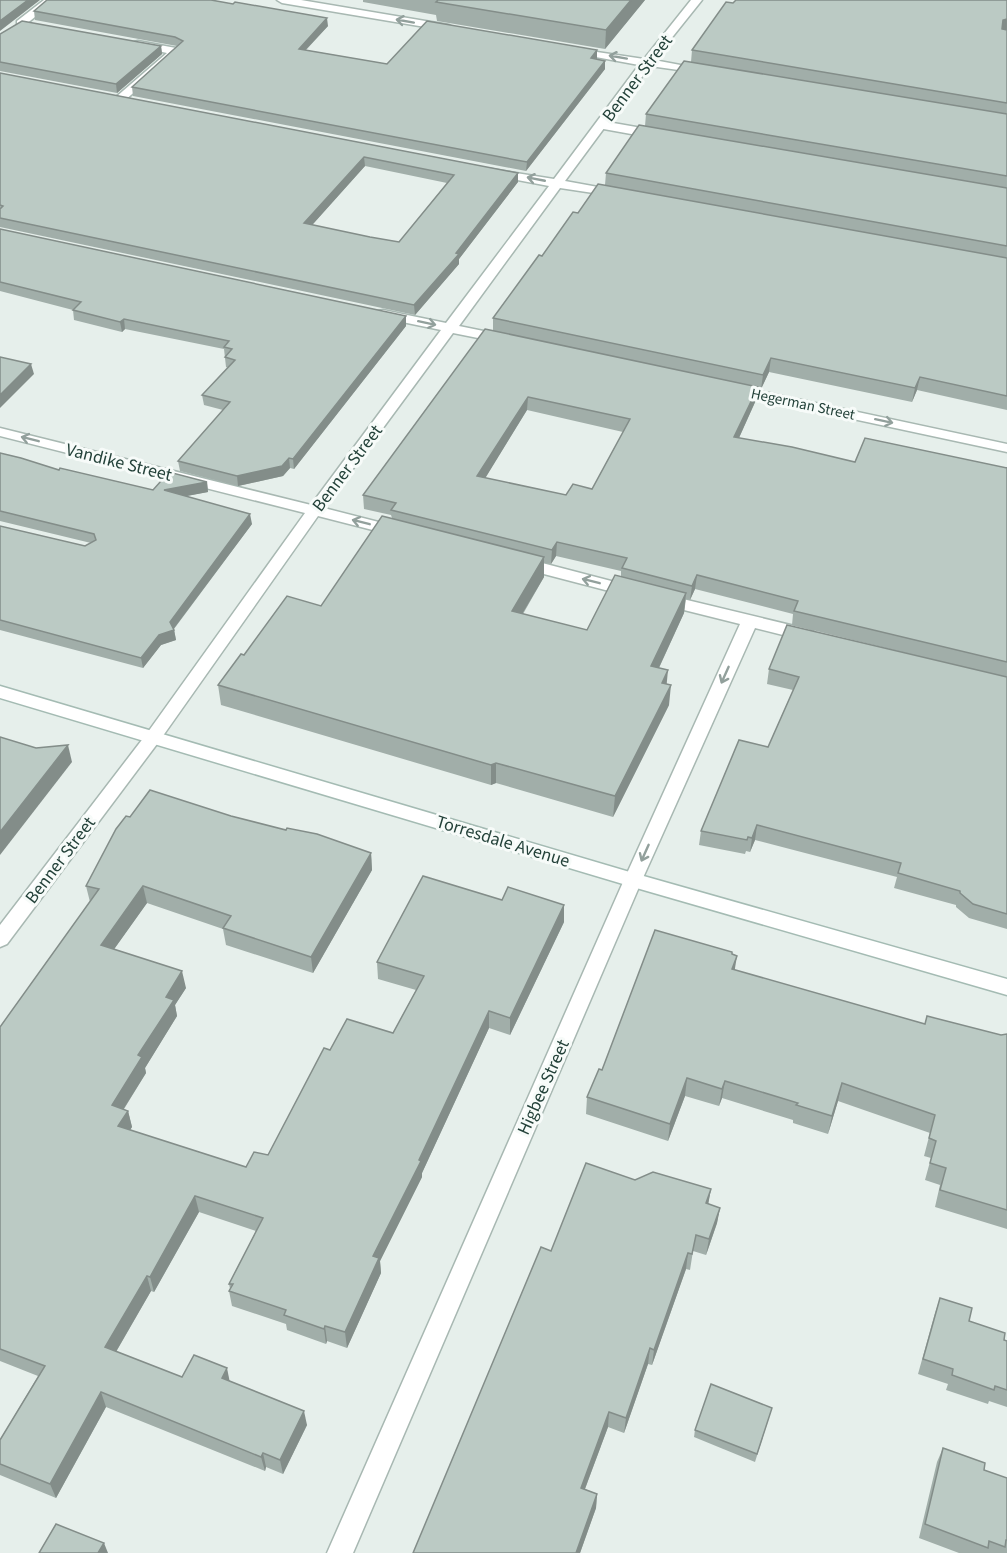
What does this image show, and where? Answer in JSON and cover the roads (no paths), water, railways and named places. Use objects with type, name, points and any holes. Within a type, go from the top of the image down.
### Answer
[{"type":"street","points":[[22,25],[51,0]]},
{"type":"street","points":[[282,0],[459,30]]},
{"type":"street","name":"Benner Street","points":[[0,939],[154,736],[315,510],[559,184],[647,62],[698,0]]},
{"type":"street","points":[[121,41],[176,51],[121,99]]},
{"type":"street","points":[[565,48],[717,74]]},
{"type":"street","points":[[602,125],[671,137]]},
{"type":"street","points":[[478,168],[630,197]]},
{"type":"street","points":[[370,311],[521,343]]},
{"type":"street","name":"Hegerman Street","points":[[717,386],[1007,448]]},
{"type":"street","name":"Vandike Street","points":[[0,432],[418,537]]},
{"type":"street","points":[[509,560],[828,640]]},
{"type":"street","name":"Higbee Street","points":[[340,1553],[633,880],[749,622]]},
{"type":"street","name":"Torresdale Avenue","points":[[0,692],[633,880],[1007,987]]}]
